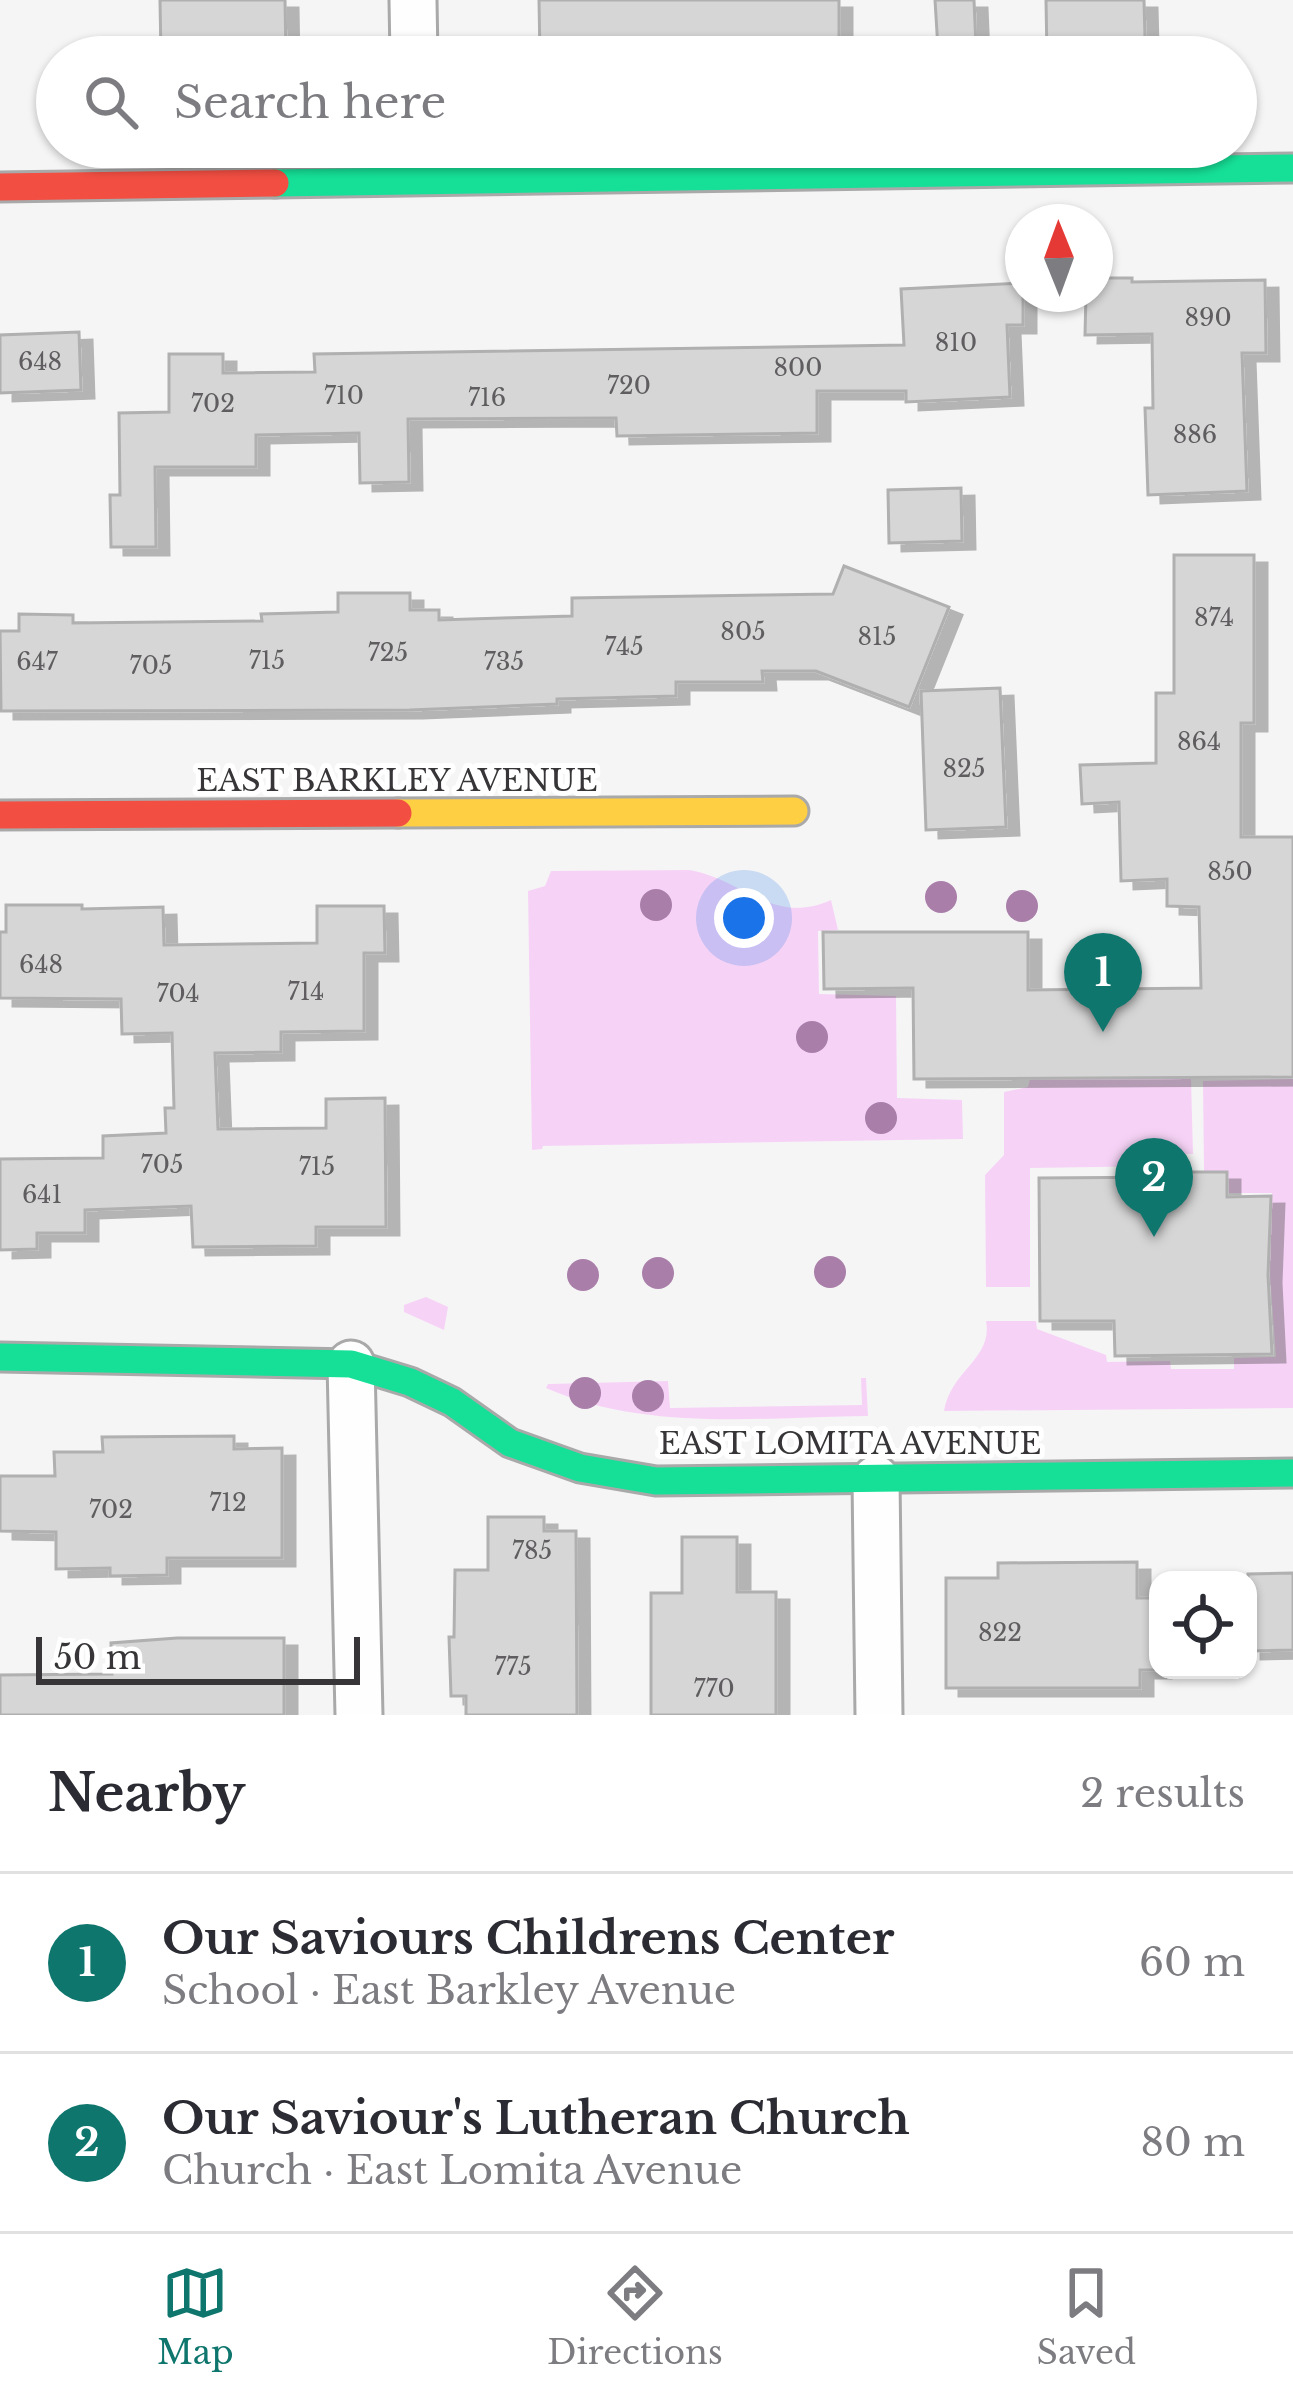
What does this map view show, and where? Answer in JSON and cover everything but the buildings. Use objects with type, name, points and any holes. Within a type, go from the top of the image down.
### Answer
[{"type":"street","points":[[413,0],[414,36]]},
{"type":"street","points":[[0,187],[330,168]]},
{"type":"street","points":[[1257,168],[1293,168]]},
{"type":"street","name":"EAST BARKLEY AVENUE","points":[[0,815],[794,811]]},
{"type":"street","name":"EAST LOMITA AVENUE","points":[[0,1357],[350,1364],[410,1382],[452,1402],[510,1443],[580,1468],[656,1480],[1293,1473]]},
{"type":"street","points":[[350,1364],[359,1715]]},
{"type":"street","points":[[876,1479],[879,1715]]},
{"type":"shaded area","points":[[689,870],[792,908],[831,900],[838,930],[818,931],[819,994],[896,996],[897,1098],[962,1100],[963,1139],[543,1146],[532,1150],[528,891],[545,886],[551,871]]},
{"type":"shaded area","points":[[1191,1078],[1193,1154],[1164,1154],[1164,1166],[1030,1168],[1030,1287],[986,1287],[985,1175],[1004,1155],[1004,1092],[1028,1087],[1030,1079]]},
{"type":"shaded area","points":[[1293,1079],[1293,1408],[944,1411],[954,1385],[983,1345],[986,1321],[1036,1321],[1037,1329],[1106,1355],[1107,1362],[1170,1361],[1171,1369],[1234,1369],[1234,1358],[1276,1357],[1270,1275],[1272,1193],[1229,1193],[1228,1171],[1204,1171],[1203,1081]]},
{"type":"shaded area","points":[[426,1297],[448,1307],[444,1330],[404,1312],[404,1305]]},
{"type":"shaded area","points":[[861,1378],[866,1378],[868,1416],[664,1416],[584,1402],[546,1388],[548,1384],[668,1381],[670,1408],[862,1405]]},
{"type":"traffic: fast","points":[[275,183],[1293,168]]},
{"type":"traffic: fast","points":[[0,1357],[351,1364],[410,1382],[452,1402],[510,1443],[580,1468],[656,1481],[1293,1473]]},
{"type":"traffic: slow","points":[[398,813],[794,811]]},
{"type":"traffic: jam","points":[[0,187],[275,183]]},
{"type":"traffic: jam","points":[[0,815],[398,813]]},
{"type":"place","name":"Our Saviours Childrens Center","points":[[1103,1032]]},
{"type":"place","name":"Our Saviour's Lutheran Church","points":[[1154,1237]]}]
